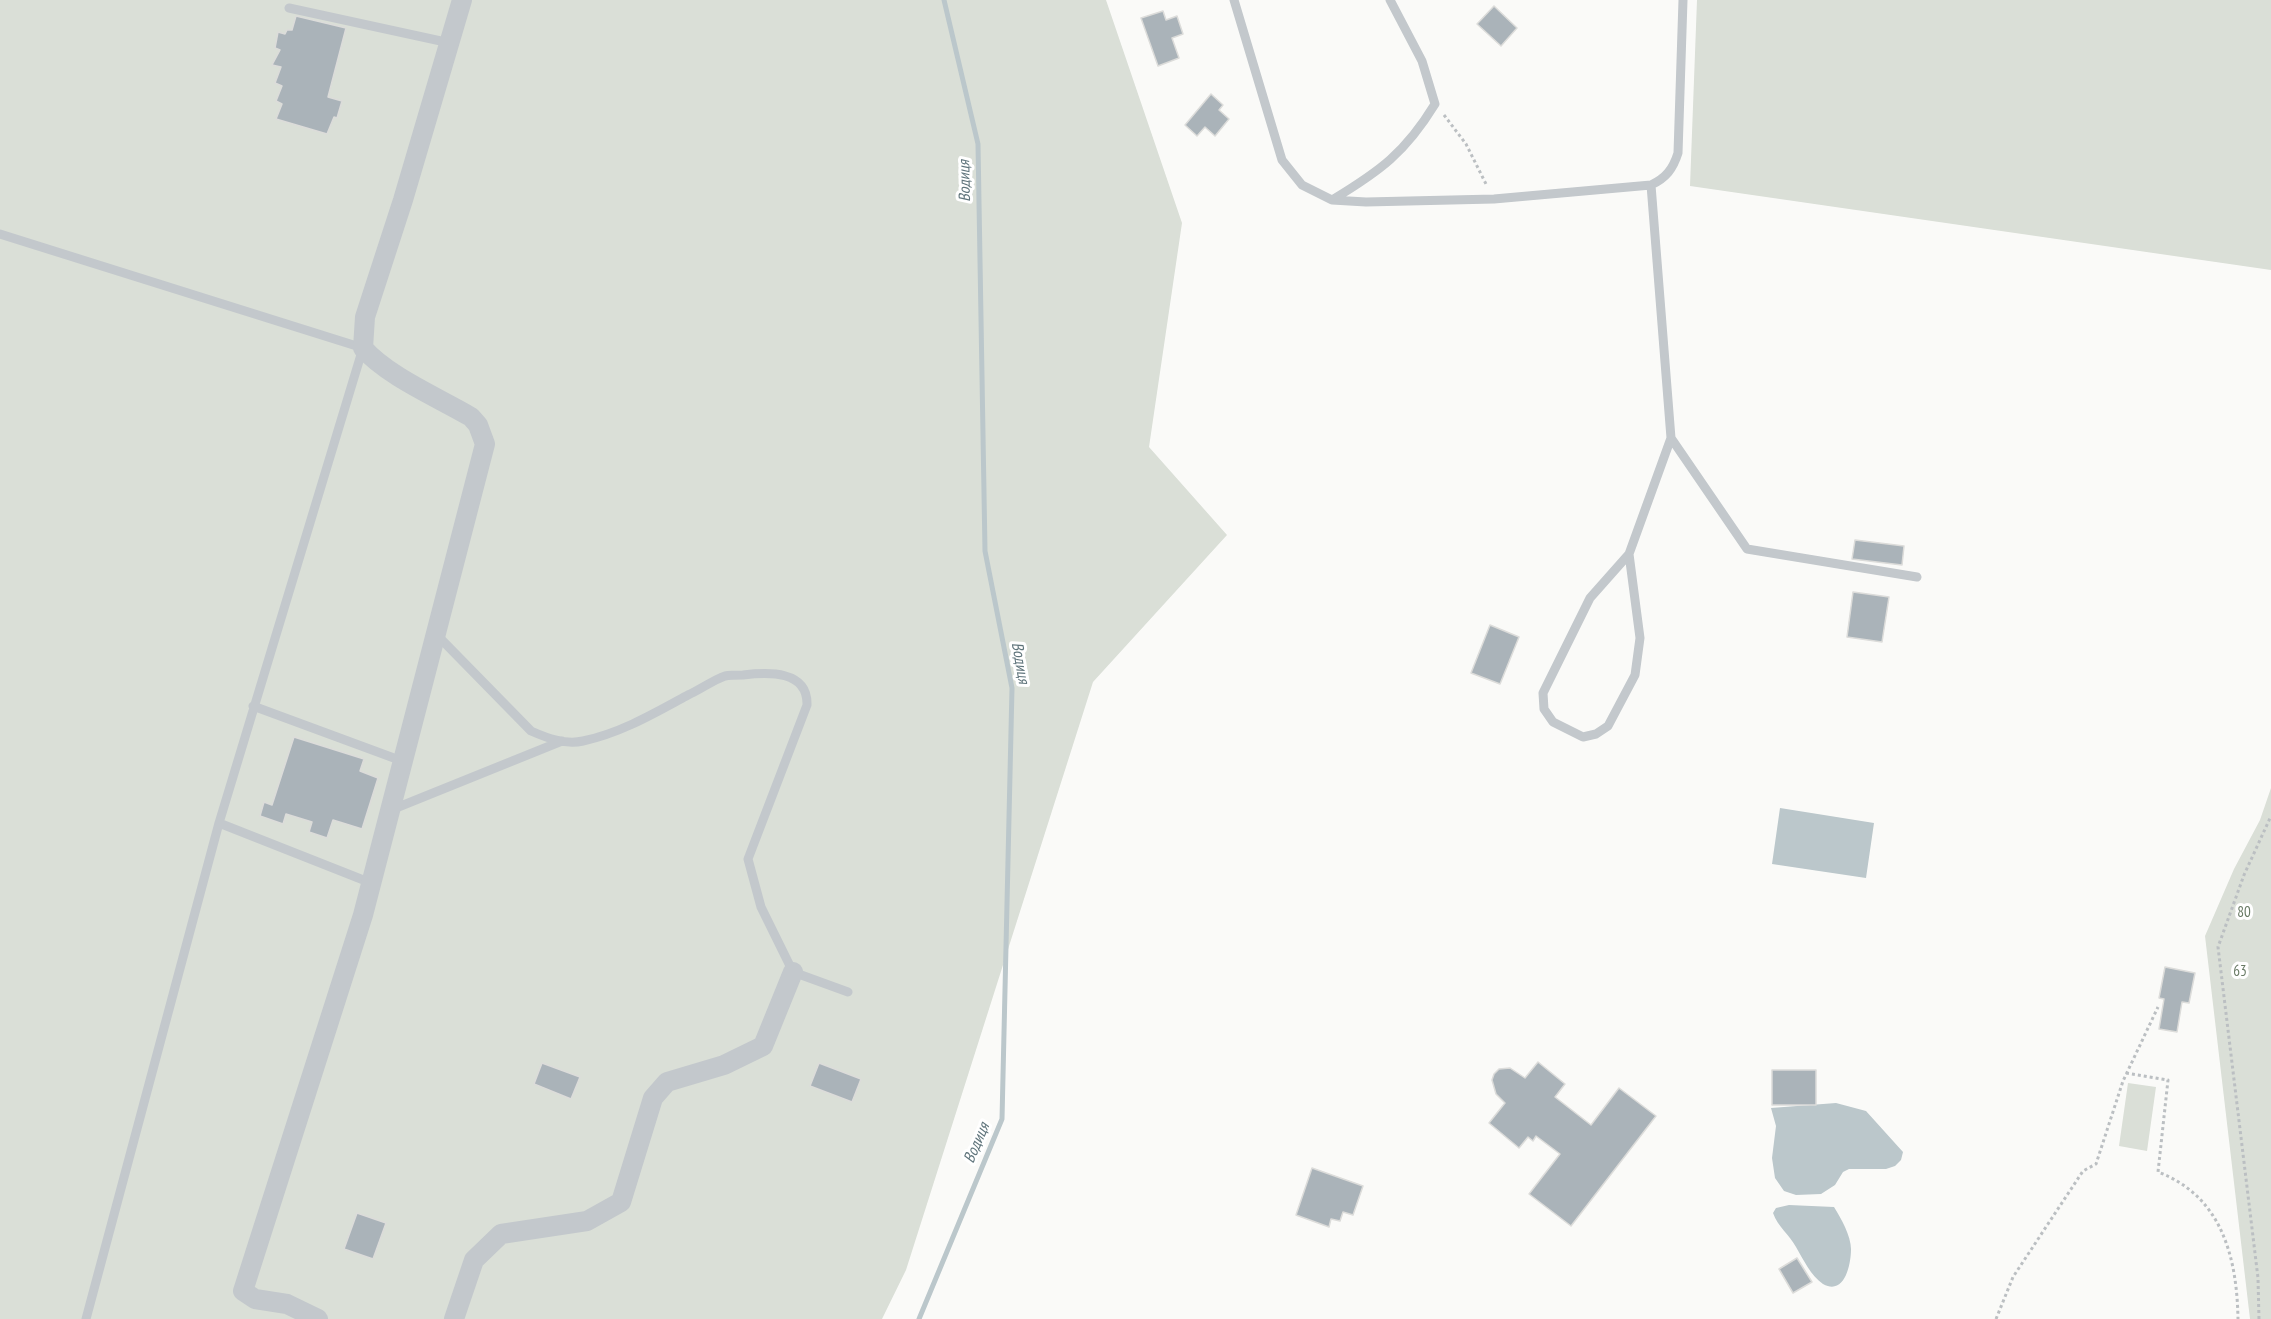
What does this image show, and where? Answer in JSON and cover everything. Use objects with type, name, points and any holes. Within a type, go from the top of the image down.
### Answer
[{"type":"street","points":[[318,1319],[287,1304],[255,1299],[243,1291],[363,915],[484,444],[483,435],[471,417],[387,369],[372,359],[363,348],[365,317],[403,200],[462,0]]},
{"type":"street","points":[[454,1319],[474,1260],[501,1234],[587,1221],[621,1202],[654,1098],[667,1082],[724,1065],[763,1046],[794,972]]},
{"type":"lane","points":[[1234,0],[1282,160],[1302,185],[1332,200],[1366,202],[1494,200],[1651,185],[1668,174],[1675,164],[1678,153],[1683,0]]},
{"type":"lane","points":[[1332,200],[1373,175],[1403,149],[1423,124],[1435,104],[1422,61],[1390,0]]},
{"type":"lane","points":[[289,8],[450,43]]},
{"type":"lane","points":[[1629,554],[1640,638],[1635,675],[1608,726],[1596,734],[1583,736],[1553,722],[1544,709],[1543,693],[1590,598],[1629,554],[1671,438],[1651,185]]},
{"type":"lane","points":[[0,234],[363,348],[219,823],[86,1319]]},
{"type":"lane","points":[[1671,438],[1747,549],[1917,577]]},
{"type":"lane","points":[[435,633],[531,730],[547,738],[562,741],[580,742],[609,734],[725,676],[761,673],[786,675],[802,686],[807,694],[807,705],[748,859],[760,907],[794,972],[848,992]]},
{"type":"lane","points":[[253,706],[402,761]]},
{"type":"lane","points":[[389,811],[562,741]]},
{"type":"lane","points":[[219,823],[371,883]]},
{"type":"path","points":[[1435,104],[1466,144],[1494,200]]},
{"type":"path","points":[[2259,1319],[2258,1278],[2218,947],[2244,876],[2271,816]]},
{"type":"path","points":[[1996,1319],[2013,1277],[2083,1171],[2096,1164],[2126,1073],[2158,1007]]},
{"type":"path","points":[[2126,1073],[2168,1080],[2158,1172],[2188,1190],[2215,1218],[2225,1237],[2235,1269],[2238,1319]]},
{"type":"green space","points":[[0,0],[1106,0],[1182,223],[1149,447],[1227,535],[1093,682],[906,1270],[882,1319],[0,1319]]},
{"type":"green space","points":[[1697,0],[2271,0],[2271,270],[1690,186]]},
{"type":"green space","name":"63","points":[[2271,788],[2271,1319],[2250,1319],[2205,936],[2234,869],[2260,820]]},
{"type":"green space","points":[[2128,1083],[2156,1087],[2147,1151],[2119,1146]]},
{"type":"shaded area","points":[[1780,808],[1874,823],[1866,878],[1772,864]]},
{"type":"shaded area","points":[[1836,1103],[1866,1111],[1903,1152],[1901,1160],[1895,1166],[1886,1169],[1849,1169],[1843,1172],[1835,1185],[1821,1194],[1796,1195],[1784,1191],[1775,1178],[1772,1158],[1776,1126],[1771,1108]]},
{"type":"shaded area","points":[[1789,1205],[1834,1207],[1837,1211],[1851,1249],[1848,1270],[1842,1282],[1837,1286],[1831,1287],[1823,1284],[1815,1277],[1778,1222],[1773,1213],[1776,1208]]},
{"type":"building","points":[[1494,6],[1517,28],[1501,46],[1477,24]]},
{"type":"building","points":[[1163,11],[1166,20],[1177,16],[1183,34],[1172,38],[1179,58],[1158,66],[1141,18]]},
{"type":"building","points":[[296,16],[346,28],[328,97],[342,101],[337,118],[334,117],[327,134],[276,119],[282,104],[276,101],[282,86],[275,83],[281,67],[272,65],[280,50],[275,48],[278,32],[285,34],[287,30],[292,30]]},
{"type":"building","points":[[1211,94],[1223,105],[1219,110],[1229,119],[1215,136],[1205,127],[1197,136],[1185,125]]},
{"type":"building","points":[[1855,540],[1904,546],[1902,565],[1852,559]]},
{"type":"building","points":[[1853,592],[1889,597],[1882,642],[1847,637]]},
{"type":"building","points":[[1490,625],[1519,637],[1500,684],[1471,673]]},
{"type":"building","points":[[294,737],[364,759],[360,771],[378,778],[362,829],[333,820],[327,838],[309,832],[312,822],[286,814],[283,824],[260,816],[264,802],[272,805]]},
{"type":"building","points":[[2165,967],[2195,973],[2189,1003],[2182,1002],[2177,1032],[2159,1029],[2164,999],[2159,998]]},
{"type":"building","points":[[1538,1062],[1565,1084],[1555,1097],[1591,1125],[1619,1088],[1656,1116],[1571,1226],[1529,1194],[1560,1154],[1536,1136],[1533,1141],[1528,1137],[1519,1148],[1489,1123],[1505,1103],[1496,1094],[1492,1080],[1494,1074],[1499,1069],[1510,1068],[1525,1078]]},
{"type":"building","points":[[542,1063],[580,1077],[571,1099],[534,1084]]},
{"type":"building","points":[[819,1063],[861,1079],[852,1102],[810,1086]]},
{"type":"building","points":[[1772,1070],[1816,1070],[1816,1105],[1772,1105]]},
{"type":"building","points":[[1312,1168],[1363,1186],[1353,1215],[1343,1212],[1340,1221],[1331,1219],[1329,1227],[1296,1215]]},
{"type":"building","points":[[357,1213],[386,1223],[373,1259],[344,1249]]},
{"type":"building","points":[[1797,1258],[1812,1282],[1793,1293],[1779,1269]]},
{"type":"waterway","name":"Водиця","points":[[919,1319],[1002,1119],[1012,688],[985,551],[978,144],[944,0]]},
{"type":"park label","name":"80","points":[[2244,913]]}]
